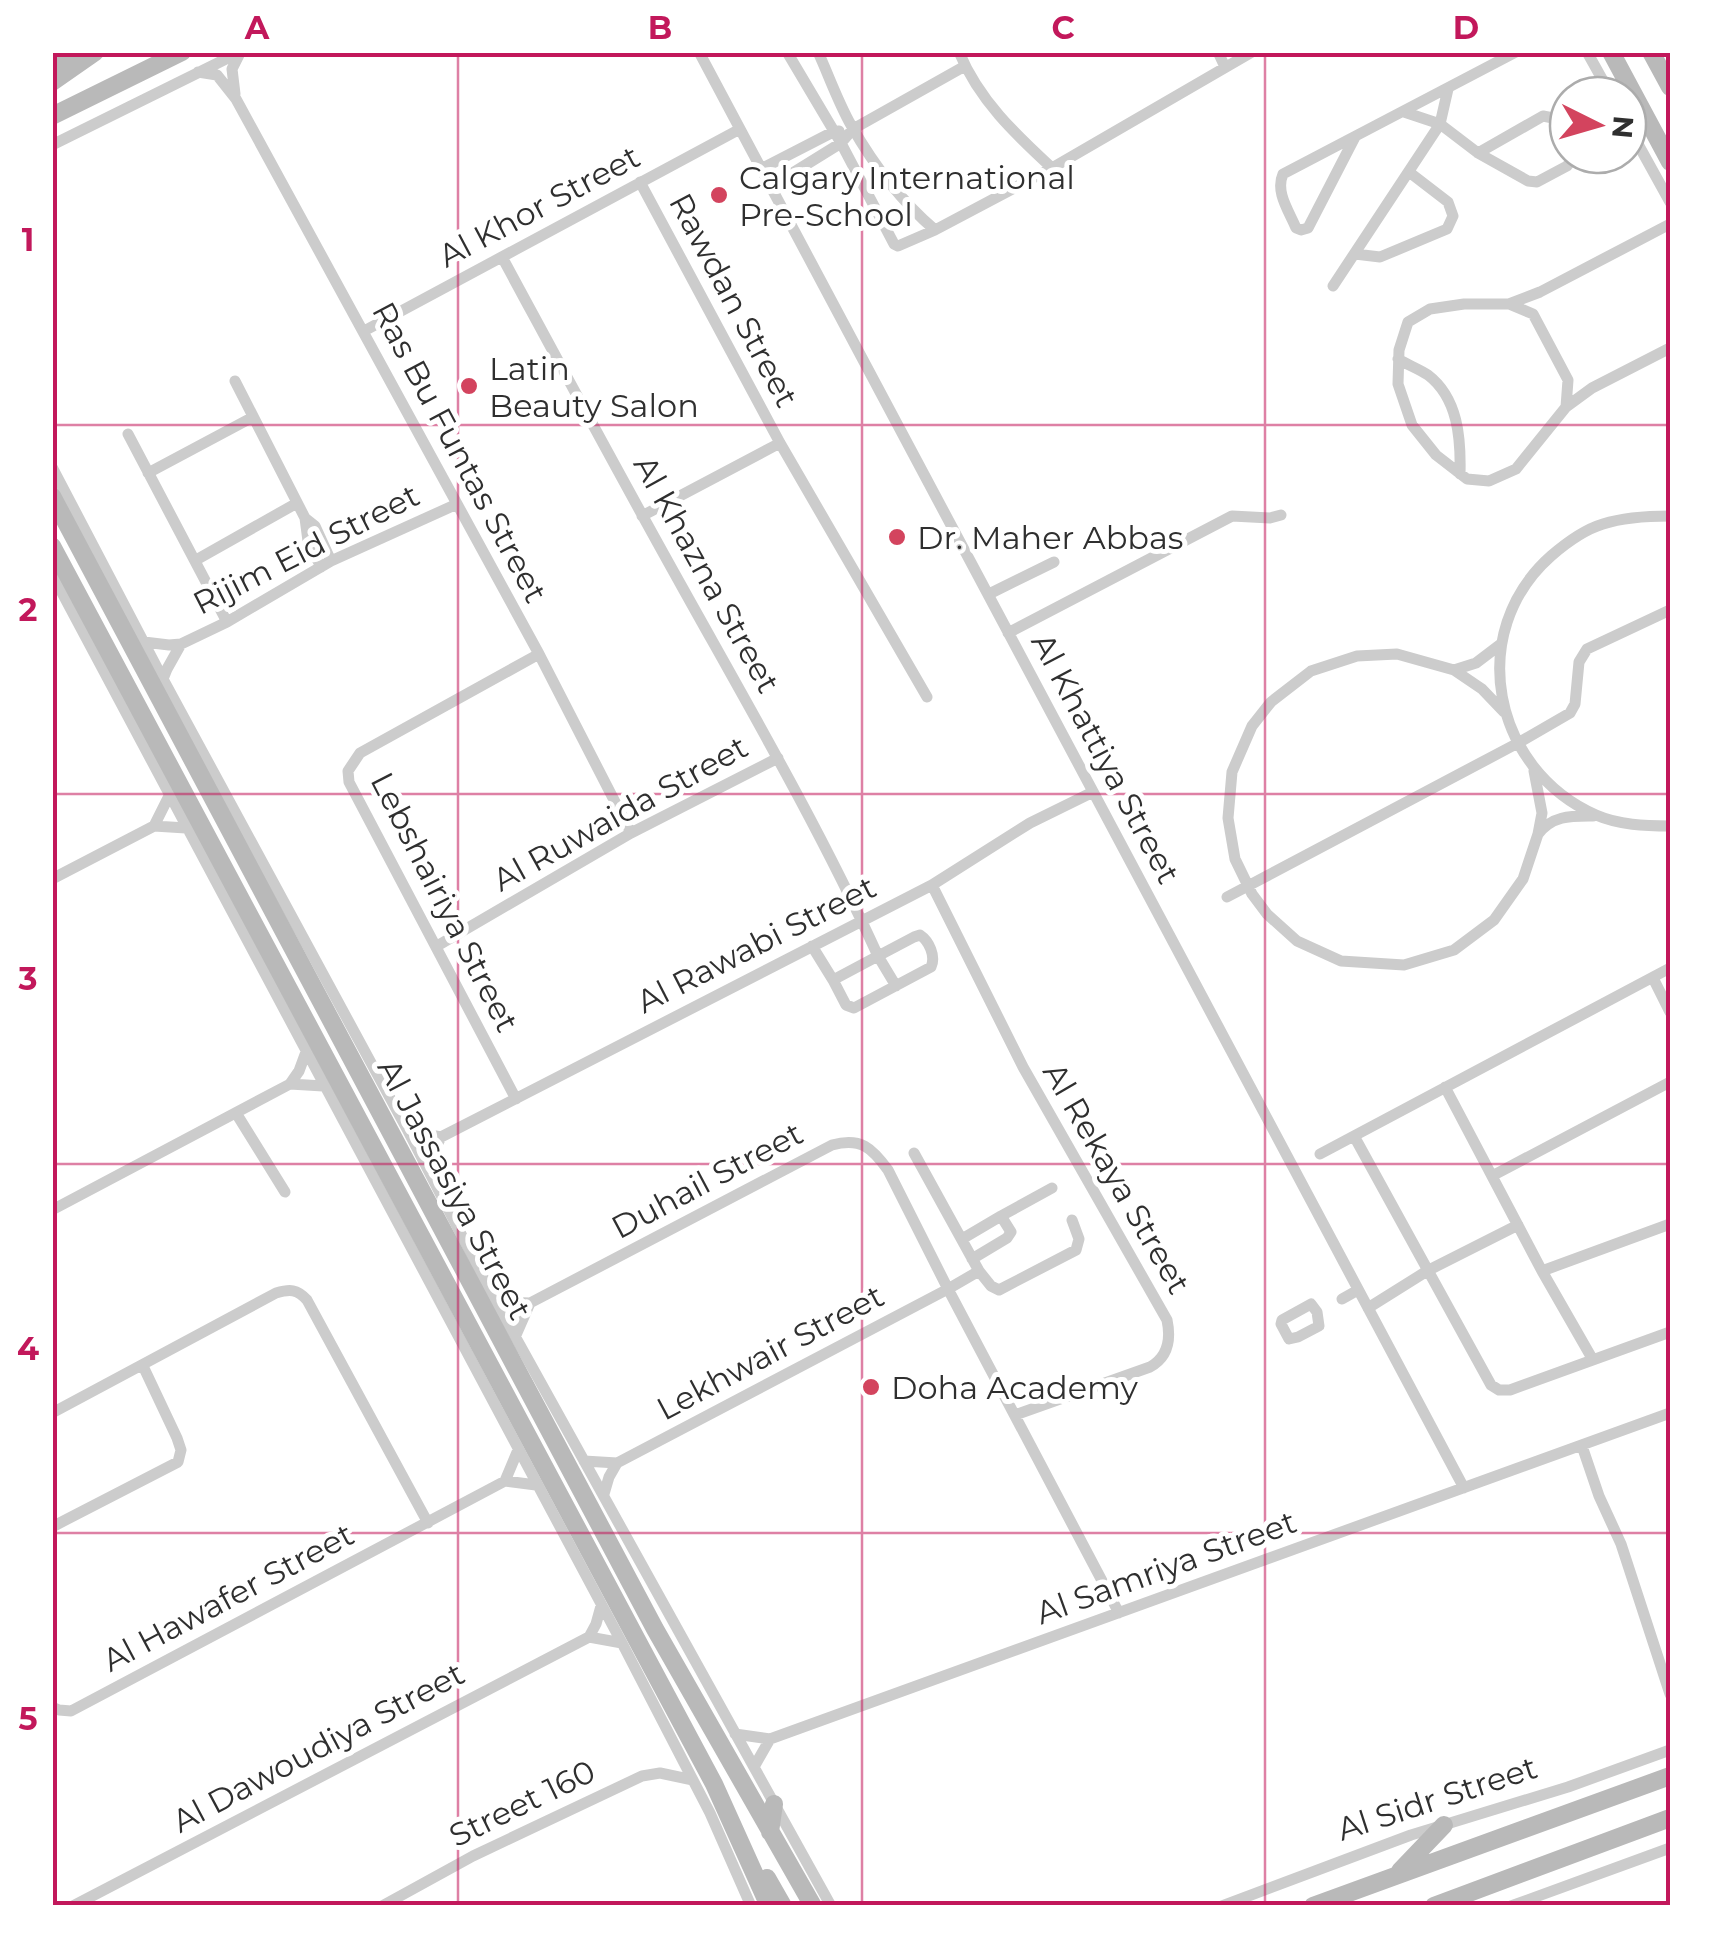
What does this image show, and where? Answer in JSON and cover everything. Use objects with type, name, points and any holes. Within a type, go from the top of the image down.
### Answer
[{"type":"street","points":[[52,65],[80,52]]},
{"type":"street","points":[[52,82],[96,52]]},
{"type":"street","points":[[52,116],[182,52]]},
{"type":"street","points":[[52,145],[241,52]]},
{"type":"street","points":[[236,98],[232,69],[241,52]]},
{"type":"street","name":"Al Khattiya Street","points":[[700,52],[1464,1488]]},
{"type":"street","points":[[788,52],[894,244],[902,246],[1052,168],[1252,52]]},
{"type":"street","points":[[818,52],[854,129],[876,163],[912,211],[935,230]]},
{"type":"street","points":[[959,52],[985,98],[1008,128],[1052,168]]},
{"type":"street","points":[[1218,52],[1225,68]]},
{"type":"street","points":[[1355,137],[1308,228],[1296,228],[1281,193],[1283,174],[1516,52]]},
{"type":"street","points":[[1587,52],[1600,75]]},
{"type":"street","points":[[1611,52],[1670,162]]},
{"type":"street","points":[[1652,52],[1670,87]]},
{"type":"street","points":[[761,169],[854,129],[965,66]]},
{"type":"street","name":"Ras Bu Funtas Street","points":[[198,72],[217,75],[236,98],[539,654],[631,834]]},
{"type":"street","points":[[1333,286],[1440,124],[1448,89]]},
{"type":"street","points":[[1404,112],[1440,124],[1518,176],[1538,182],[1551,175]]},
{"type":"street","points":[[1478,152],[1548,116]]},
{"type":"street","name":"Al Khor Street","points":[[364,331],[740,129]]},
{"type":"street","points":[[770,187],[837,137]]},
{"type":"street","points":[[1648,162],[1670,202]]},
{"type":"street","points":[[1354,254],[1380,257],[1448,229],[1454,216],[1448,202],[1409,172]]},
{"type":"street","name":"Rawdan Street","points":[[640,182],[780,444],[928,697]]},
{"type":"street","points":[[1670,224],[1540,292],[1509,304],[1430,308],[1408,322],[1399,350],[1398,384],[1412,425],[1436,455],[1467,479],[1489,481],[1516,470],[1566,407],[1592,388],[1670,348]]},
{"type":"street","name":"Al Khazna Street","points":[[502,256],[778,758],[896,986]]},
{"type":"street","points":[[1533,314],[1540,292]]},
{"type":"street","points":[[1509,304],[1533,314],[1568,380],[1566,407]]},
{"type":"street","points":[[1398,359],[1430,376],[1451,402],[1461,444],[1460,474]]},
{"type":"street","points":[[234,380],[305,518],[315,526],[326,564]]},
{"type":"street","points":[[1568,380],[1592,388]]},
{"type":"street","points":[[148,474],[253,417]]},
{"type":"street","points":[[128,434],[227,622]]},
{"type":"street","name":"Rawdan Street","points":[[642,516],[780,444]]},
{"type":"street","name":"Al Jassasiya Street","points":[[52,468],[496,1302],[774,1804]]},
{"type":"street","name":"Al Jassasiya Street","points":[[52,496],[654,1629],[813,1906]]},
{"type":"street","points":[[196,560],[297,502]]},
{"type":"street","name":"Rijim Eid Street","points":[[144,642],[181,644],[326,564],[457,504]]},
{"type":"street","points":[[1008,633],[1232,516],[1281,515]]},
{"type":"street","points":[[1670,516],[1636,516],[1600,525],[1566,542],[1538,567],[1517,598],[1501,644],[1500,688],[1504,712],[1534,771],[1565,798],[1598,816],[1634,826],[1670,826]]},
{"type":"street","name":"Al Jassasiya Street","points":[[52,546],[226,872],[536,1485],[565,1521],[735,1826],[769,1906]]},
{"type":"street","points":[[989,594],[1054,562]]},
{"type":"street","name":"Al Jassasiya Street","points":[[52,574],[323,1086],[351,1120],[511,1404],[601,1606],[710,1814],[751,1906]]},
{"type":"street","points":[[1227,897],[1570,713],[1576,704],[1579,662],[1588,649],[1670,610]]},
{"type":"street","name":"Rijim Eid Street","points":[[163,679],[181,644]]},
{"type":"street","points":[[1454,670],[1476,663],[1501,644]]},
{"type":"street","name":"Lebshairiya Street","points":[[516,1099],[348,782],[348,771],[360,753],[539,654]]},
{"type":"street","points":[[1504,712],[1482,688],[1454,670],[1397,654],[1358,656],[1311,672],[1270,702],[1252,726],[1232,772],[1228,818],[1235,859],[1252,894],[1267,914],[1297,940],[1342,961],[1404,965],[1454,950],[1494,920],[1523,879],[1542,814],[1534,771]]},
{"type":"street","points":[[175,701],[176,729]]},
{"type":"street","points":[[155,767],[160,744]]},
{"type":"street","name":"Al Ruwaida Street","points":[[437,946],[631,834],[778,758]]},
{"type":"street","name":"Al Rawabi Street","points":[[441,1137],[932,885],[1030,823],[1093,792]]},
{"type":"street","points":[[154,826],[169,796]]},
{"type":"street","points":[[1538,834],[1548,822],[1560,817],[1598,816]]},
{"type":"street","points":[[52,878],[154,826],[186,828]]},
{"type":"street","points":[[206,865],[226,872]]},
{"type":"street","name":"Al Rekaya Street","points":[[932,885],[1023,1067],[1167,1320],[1170,1332],[1164,1354],[1150,1367],[1015,1415]]},
{"type":"street","points":[[812,946],[832,980],[849,1008],[931,967],[933,956],[920,935],[832,980]]},
{"type":"street","points":[[1320,1154],[1670,968]]},
{"type":"street","points":[[1653,978],[1670,1012]]},
{"type":"street","points":[[52,1210],[290,1084],[306,1052]]},
{"type":"street","points":[[1492,1176],[1670,1082]]},
{"type":"street","points":[[290,1084],[323,1086]]},
{"type":"street","points":[[1445,1087],[1593,1360]]},
{"type":"street","points":[[374,1100],[396,1110]]},
{"type":"street","points":[[236,1113],[285,1192]]},
{"type":"street","points":[[408,1131],[441,1137],[433,1154],[435,1216]]},
{"type":"street","points":[[1354,1136],[1491,1385],[1498,1390],[1510,1390],[1670,1332]]},
{"type":"street","name":"Duhail Street","points":[[530,1304],[832,1145],[847,1141],[861,1144],[875,1152],[888,1170],[1119,1613]]},
{"type":"street","points":[[914,1153],[976,1265],[991,1286],[999,1290],[1076,1250],[1079,1239],[1072,1220]]},
{"type":"street","points":[[962,1239],[1052,1188]]},
{"type":"street","name":"Lekhwair Street","points":[[617,1463],[948,1290],[1010,1235],[1001,1216]]},
{"type":"street","points":[[1542,1271],[1670,1224]]},
{"type":"street","points":[[1368,1308],[1427,1271],[1518,1225]]},
{"type":"street","points":[[1318,1312],[1358,1290]]},
{"type":"street","points":[[52,1413],[276,1293],[299,1292],[307,1300],[428,1524]]},
{"type":"street","points":[[496,1302],[530,1304],[516,1336]]},
{"type":"street","points":[[52,1526],[178,1462],[181,1450],[177,1438],[143,1366]]},
{"type":"street","points":[[504,1424],[511,1404]]},
{"type":"street","points":[[536,1407],[563,1422]]},
{"type":"street","name":"Al Samriya Street","points":[[735,1734],[770,1739],[1670,1414]]},
{"type":"street","points":[[1582,1446],[1621,1544],[1670,1694]]},
{"type":"street","points":[[518,1450],[505,1481],[536,1485]]},
{"type":"street","points":[[584,1461],[617,1463],[604,1494]]},
{"type":"street","name":"Al Hawafer Street","points":[[52,1707],[71,1711],[505,1481]]},
{"type":"street","points":[[601,1606],[588,1636],[622,1643]]},
{"type":"street","name":"Al Dawoudiya Street","points":[[73,1906],[588,1636]]},
{"type":"street","points":[[754,1767],[770,1739]]},
{"type":"street","name":"Al Sidr Street","points":[[1222,1906],[1411,1835],[1568,1787],[1669,1750]]},
{"type":"street","name":"Street 160","points":[[382,1906],[473,1856],[642,1776],[660,1773],[692,1780]]},
{"type":"street","name":"Al Sidr Street","points":[[1313,1906],[1670,1776]]},
{"type":"street","points":[[770,1832],[774,1804]]},
{"type":"street","points":[[774,1804],[831,1906]]},
{"type":"street","points":[[710,1814],[735,1826],[783,1906]]},
{"type":"street","points":[[1434,1906],[1670,1818]]},
{"type":"street","points":[[1395,1876],[1444,1824]]},
{"type":"street","points":[[1511,1906],[1670,1848]]},
{"type":"place","name":"Calgary International Pre-School","points":[[719,195]]},
{"type":"place","name":"Latin Beauty Salon","points":[[469,386]]},
{"type":"place","name":"Dr. Maher Abbas","points":[[897,537]]},
{"type":"place","name":"Doha Academy","points":[[871,1387]]}]
